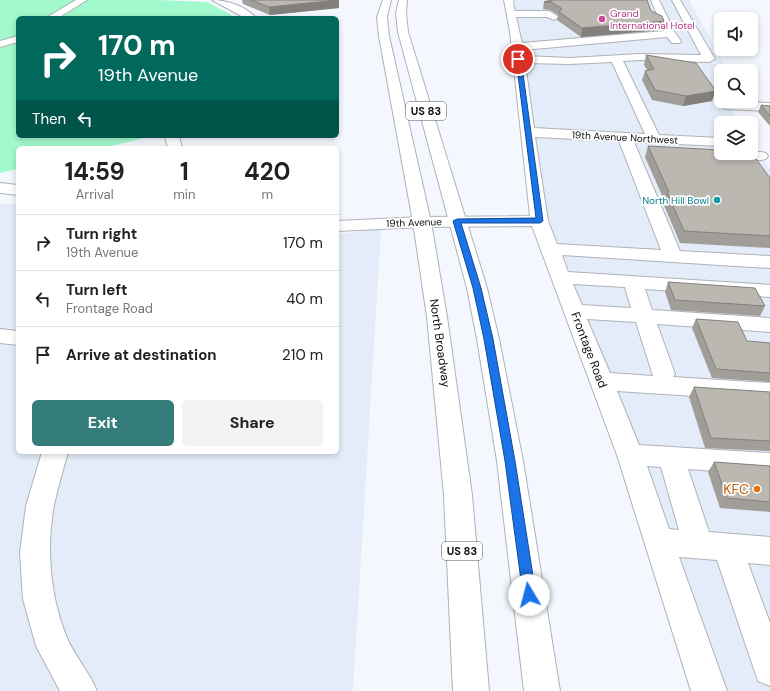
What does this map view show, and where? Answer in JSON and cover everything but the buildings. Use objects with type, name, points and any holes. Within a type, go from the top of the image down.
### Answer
[{"type":"main road","points":[[55,16],[82,0]]},
{"type":"main road","points":[[216,0],[249,16]]},
{"type":"main road","name":"North Broadway","points":[[386,0],[383,13],[384,36],[422,222],[437,317],[449,410],[458,495],[471,691]]},
{"type":"main road","name":"US 83","points":[[403,0],[401,13],[403,32],[477,288],[488,339],[510,461],[542,691]]},
{"type":"main road","points":[[655,0],[670,34],[689,58]]},
{"type":"main road","points":[[518,53],[570,61],[640,57],[709,58],[676,0]]},
{"type":"main road","points":[[511,7],[549,14],[554,17]]},
{"type":"main road","name":"Frontage Road","points":[[511,7],[540,221],[560,277],[630,455],[708,691]]},
{"type":"main road","points":[[518,53],[566,39],[670,34]]},
{"type":"main road","points":[[0,44],[16,40]]},
{"type":"main road","points":[[616,59],[654,139]]},
{"type":"main road","points":[[736,116],[730,106],[770,107]]},
{"type":"main road","name":"19th Avenue Northwest","points":[[528,132],[628,144],[654,139],[714,142]]},
{"type":"main road","points":[[673,257],[628,144],[761,156]]},
{"type":"main road","points":[[758,144],[770,145]]},
{"type":"main road","points":[[758,152],[770,169]]},
{"type":"main road","points":[[0,188],[16,190]]},
{"type":"main road","name":"19th Avenue","points":[[339,226],[457,221],[540,221]]},
{"type":"main road","points":[[550,249],[770,262]]},
{"type":"main road","points":[[560,277],[770,291]]},
{"type":"main road","points":[[633,282],[663,374]]},
{"type":"main road","points":[[573,310],[770,325]]},
{"type":"main road","points":[[0,336],[16,338]]},
{"type":"main road","points":[[601,381],[770,392]]},
{"type":"main road","points":[[54,454],[40,506],[36,553],[39,599],[53,646],[79,691]]},
{"type":"main road","points":[[630,455],[770,464]]},
{"type":"main road","points":[[671,457],[770,669]]},
{"type":"main road","points":[[659,542],[770,551]]},
{"type":"shaded area","points":[[516,0],[689,0],[714,46],[714,56],[720,56],[725,64],[714,64],[714,108],[731,108],[735,116],[714,116],[714,160],[758,160],[758,153],[770,169],[770,691],[720,691],[552,237],[547,214],[515,5]]},
{"type":"shaded area","points":[[758,98],[767,107],[758,107]]},
{"type":"shaded area","points":[[0,203],[16,205],[16,454],[339,454],[339,234],[381,229],[353,691],[0,691]]},
{"type":"green space","points":[[0,0],[158,0],[207,2],[233,16],[16,16],[16,138],[144,138],[111,146],[16,146],[16,169],[0,173]]},
{"type":"place","name":"Grand International Hotel","points":[[602,19]]},
{"type":"place","name":"North Hill Bowl","points":[[717,200]]},
{"type":"place","name":"KFC","points":[[757,489]]},
{"type":"route","points":[[518,59],[540,221],[457,221],[477,288],[488,339],[510,461],[529,595]]}]
